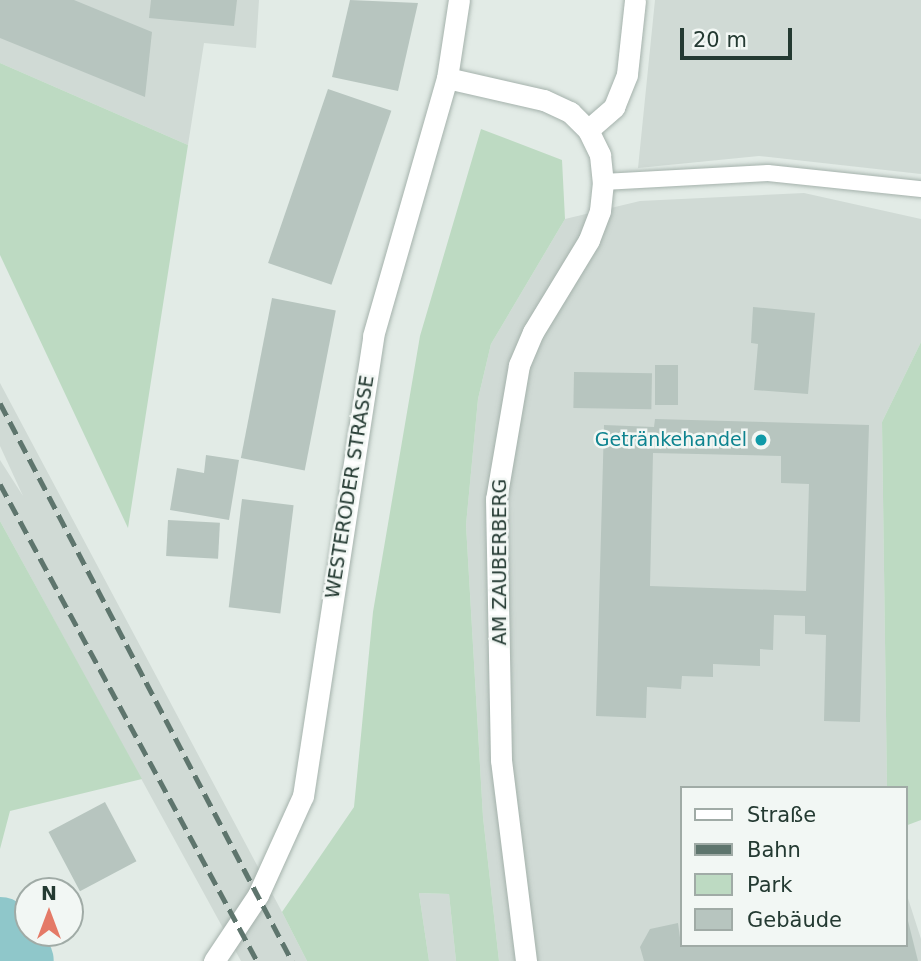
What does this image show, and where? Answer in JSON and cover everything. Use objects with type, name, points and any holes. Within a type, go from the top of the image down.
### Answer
[{"type":"street","name":"WESTERODER STRASSE","points":[[214,961],[258,895],[303,796],[373,336],[447,78],[459,0]]},
{"type":"street","points":[[588,130],[614,107],[627,74],[635,0]]},
{"type":"street","name":"AM ZAUBERBERG","points":[[447,78],[544,100],[570,111],[588,130],[600,155],[603,182],[600,211],[589,240],[533,332],[519,365],[496,499],[501,760],[526,961]]},
{"type":"lane","points":[[603,182],[768,173],[921,189]]},
{"type":"shaded area","points":[[0,0],[259,0],[256,48],[204,43],[188,145],[0,63]]},
{"type":"shaded area","points":[[655,0],[921,0],[921,174],[759,156],[638,168]]},
{"type":"shaded area","points":[[804,193],[921,219],[921,342],[882,422],[887,786],[680,786],[680,947],[907,947],[907,895],[921,939],[921,961],[499,961],[483,817],[466,525],[478,399],[491,344],[565,219],[640,201]]},
{"type":"shaded area","points":[[0,383],[307,961],[241,961],[0,521],[0,460],[23,496],[0,446]]},
{"type":"shaded area","points":[[419,893],[449,894],[456,961],[429,961]]},
{"type":"green space","points":[[0,63],[188,145],[128,528],[0,255]]},
{"type":"green space","points":[[481,129],[562,160],[565,219],[491,344],[478,399],[466,525],[483,817],[499,961],[456,961],[449,894],[419,893],[429,961],[307,961],[282,912],[354,807],[373,612],[420,336]]},
{"type":"green space","points":[[921,342],[921,820],[907,825],[907,786],[887,786],[882,422]]},
{"type":"green space","points":[[0,521],[142,779],[10,811],[0,849]]},
{"type":"building","points":[[0,0],[74,0],[152,32],[145,97],[0,38]]},
{"type":"building","points":[[151,0],[237,0],[234,26],[149,18]]},
{"type":"building","points":[[350,0],[418,3],[398,91],[332,77]]},
{"type":"building","points":[[328,89],[391,111],[331,285],[268,263]]},
{"type":"building","points":[[272,298],[336,310],[305,470],[241,458]]},
{"type":"building","points":[[753,307],[815,313],[808,394],[754,390],[758,344],[751,343]]},
{"type":"building","points":[[655,365],[678,365],[678,405],[655,405]]},
{"type":"building","points":[[574,372],[652,373],[651,409],[573,408]]},
{"type":"building","points":[[655,419],[869,425],[860,722],[824,721],[826,635],[805,634],[805,616],[774,615],[773,650],[760,649],[760,666],[713,664],[713,677],[682,676],[681,689],[647,687],[646,718],[596,716],[604,425],[654,427]],"holes":[[[653,453],[781,456],[781,483],[809,484],[806,591],[650,586]]]},
{"type":"building","points":[[206,455],[239,460],[229,520],[170,510],[177,468],[204,473]]},
{"type":"building","points":[[242,499],[294,505],[280,614],[229,607]]},
{"type":"building","points":[[168,520],[220,523],[218,559],[166,556]]},
{"type":"building","points":[[105,802],[136,861],[84,889],[84,877],[72,877],[48,832]]},
{"type":"building","points":[[907,917],[918,961],[644,961],[640,947],[650,929],[678,923],[680,947],[907,947]]},
{"type":"waterway","points":[[0,930],[21,961]]},
{"type":"railway","points":[[0,403],[292,961]]},
{"type":"railway","points":[[0,484],[257,961]]},
{"type":"place","name":"Getränkehandel","points":[[761,440]]}]
